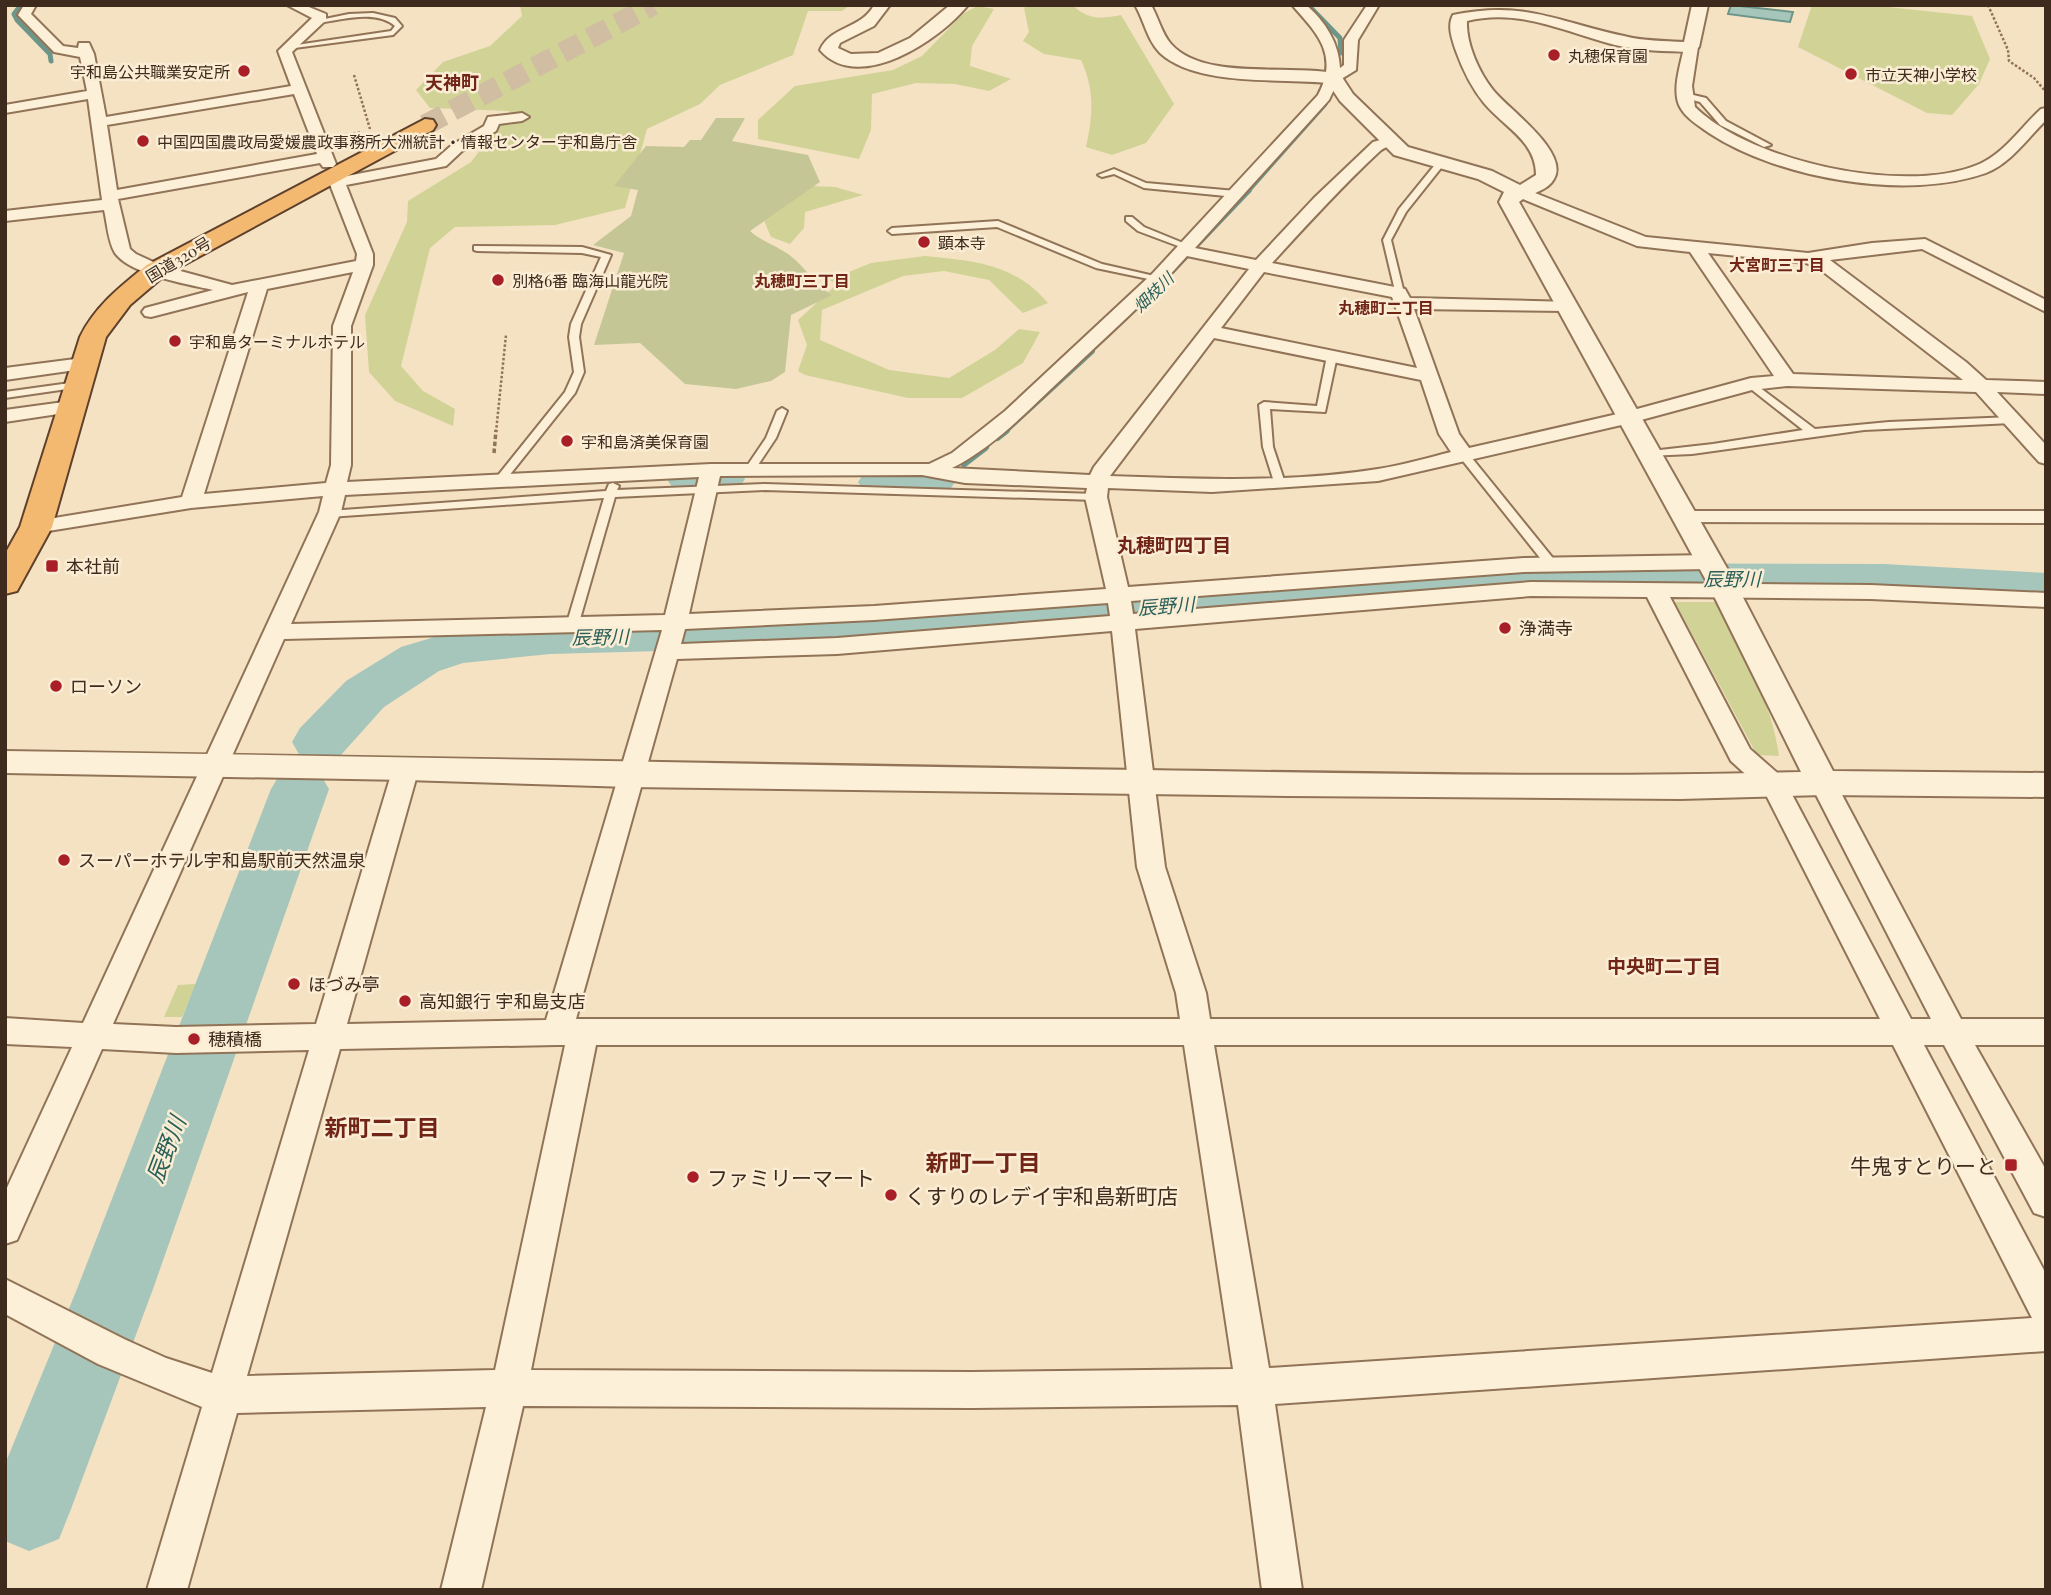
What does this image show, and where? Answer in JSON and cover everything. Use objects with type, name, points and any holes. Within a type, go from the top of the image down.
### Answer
[{"type":"highway","name":"国道320号","points":[[8,578],[36,527],[93,337],[105,317],[124,295],[156,270],[425,125]]},
{"type":"street","points":[[30,5],[24,15],[59,49],[86,50],[110,200],[122,250],[130,258],[156,270],[232,290]]},
{"type":"street","points":[[5,216],[110,200],[327,160],[286,55],[288,47],[300,39],[321,17],[293,5]]},
{"type":"street","points":[[882,5],[879,13],[870,22],[833,40],[829,50],[840,57],[860,61],[885,59],[915,42],[960,5]]},
{"type":"street","points":[[1143,5],[1167,51],[1184,61],[1241,73],[1306,73],[1334,78]]},
{"type":"street","points":[[1298,5],[1320,26],[1327,39],[1333,54],[1334,78],[1346,97],[1391,141],[1412,156],[1485,175],[1625,237],[1643,242],[1808,258],[1872,248],[1925,244],[2043,302]]},
{"type":"street","points":[[933,470],[959,457],[1012,415],[1158,278],[1191,251],[1236,194],[1324,97],[1334,78],[1351,67],[1351,40],[1373,5]]},
{"type":"street","points":[[1700,5],[1691,47],[1685,103],[1689,110],[1735,143],[1768,157],[1810,168],[1877,179],[1934,178],[1982,169],[1994,162],[2046,112]]},
{"type":"street","points":[[1691,47],[1647,45],[1619,40],[1526,9],[1483,9],[1460,18],[1458,27],[1477,79],[1496,105],[1536,144],[1544,156],[1546,177],[1536,185],[1519,191],[1510,197],[1508,202],[1718,577],[1952,1031],[2046,1202]]},
{"type":"street","points":[[99,122],[299,89]]},
{"type":"street","points":[[5,109],[94,94]]},
{"type":"street","points":[[5,1229],[278,632],[332,504],[341,466],[342,326],[364,265],[365,254],[337,182],[441,163],[457,148],[491,128],[493,120],[522,117]]},
{"type":"street","points":[[1282,1590],[1254,1387],[1191,993],[1151,867],[1120,611],[1096,490],[1101,471],[1259,267],[1320,201],[1378,145],[1391,141]]},
{"type":"street","points":[[1695,247],[1787,380]]},
{"type":"street","points":[[1191,251],[1401,298],[1566,306]]},
{"type":"street","points":[[1808,258],[1831,268],[1982,387],[2046,458]]},
{"type":"street","points":[[151,312],[232,290],[364,265]]},
{"type":"street","points":[[191,502],[259,286]]},
{"type":"street","points":[[1401,298],[1449,433],[1464,454]]},
{"type":"street","points":[[1208,331],[1429,376]]},
{"type":"street","points":[[5,374],[77,385]]},
{"type":"street","points":[[36,527],[191,502],[332,504],[500,480],[613,484],[709,480],[750,469],[933,470],[965,477],[1096,490],[1279,483],[1378,475],[1630,417],[1751,384],[1787,380],[2046,388]]},
{"type":"street","points":[[5,416],[77,385]]},
{"type":"street","points":[[461,1590],[509,1388],[570,1032],[629,775],[671,637],[709,480]]},
{"type":"street","points":[[1685,517],[2046,517]]},
{"type":"street","points":[[278,632],[572,626],[671,637],[837,646],[1120,611],[1310,579],[1552,565],[1664,580],[1718,577]]},
{"type":"street","points":[[1120,611],[1718,577],[1871,592],[2046,600]]},
{"type":"street","points":[[1664,580],[1740,755],[1774,785],[2046,1310]]},
{"type":"street","points":[[5,762],[1139,782],[2046,785]]},
{"type":"street","points":[[167,1590],[406,768]]},
{"type":"street","points":[[5,1031],[176,1040],[570,1032],[2046,1032]]},
{"type":"street","points":[[5,1295],[116,1354],[183,1384],[223,1395],[509,1388],[971,1390],[1254,1387],[2046,1334]]},
{"type":"lane","points":[[288,47],[393,33],[399,26],[396,21],[377,15],[318,21]]},
{"type":"lane","points":[[1685,95],[1703,100],[1723,123],[1767,145]]},
{"type":"lane","points":[[1401,298],[1387,240],[1402,211],[1441,163]]},
{"type":"lane","points":[[1102,175],[1114,171],[1144,185],[1236,194]]},
{"type":"lane","points":[[1129,219],[1141,229],[1191,251]]},
{"type":"lane","points":[[892,231],[998,224],[1099,266],[1158,278]]},
{"type":"lane","points":[[477,248],[582,250],[606,255],[576,324],[574,337],[579,372],[570,393],[500,480]]},
{"type":"lane","points":[[1279,483],[1268,447],[1264,405],[1321,410],[1332,356]]},
{"type":"lane","points":[[1751,384],[1812,432]]},
{"type":"lane","points":[[5,395],[77,385]]},
{"type":"lane","points":[[750,469],[771,438],[782,411]]},
{"type":"lane","points":[[1651,454],[1679,453],[1812,432],[1880,425],[2012,421]]},
{"type":"lane","points":[[1464,454],[1552,565]]},
{"type":"lane","points":[[709,480],[765,487],[1096,490]]},
{"type":"lane","points":[[332,504],[613,484],[572,626]]},
{"type":"path","points":[[1988,5],[2008,50],[2009,61],[2034,78],[2046,92]]},
{"type":"path","points":[[318,139],[371,129],[354,75]]},
{"type":"path","points":[[495,449],[506,335]]},
{"type":"green space","points":[[520,5],[850,5],[842,11],[808,11],[793,55],[720,85],[700,104],[647,129],[625,208],[555,225],[455,227],[430,248],[401,366],[423,391],[455,409],[453,426],[395,401],[369,372],[365,315],[407,222],[408,201],[471,162],[510,111],[430,108],[416,90],[443,62],[490,46],[522,16]]},
{"type":"green space","points":[[1028,5],[1073,5],[1089,16],[1121,15],[1174,104],[1146,143],[1112,155],[1086,147],[1091,93],[1086,71],[1081,60],[1044,54],[1023,41],[1029,32],[1024,8]]},
{"type":"green space","points":[[1812,5],[1869,5],[1972,16],[1990,59],[1979,84],[1952,115],[1927,113],[1798,47]]},
{"type":"green space","points":[[977,6],[994,9],[972,46],[970,66],[1011,79],[989,91],[955,84],[916,83],[872,94],[871,130],[859,159],[758,139],[758,120],[795,86],[893,70],[922,56],[963,14]]},
{"type":"green space","points":[[716,118],[745,118],[732,141],[808,155],[820,182],[750,231],[794,258],[832,295],[791,315],[785,372],[771,381],[736,389],[685,384],[640,343],[594,345],[624,253],[593,245],[631,216],[638,190],[614,186],[646,146],[684,147],[690,140],[701,140]]},
{"type":"green space","points":[[766,184],[835,187],[863,195],[805,212],[804,228],[790,244],[771,237],[758,207]]},
{"type":"green space","points":[[925,256],[992,266],[1021,279],[1048,303],[1023,313],[989,280],[944,271],[903,276],[822,310],[820,340],[889,370],[949,378],[995,350],[1019,329],[1040,332],[1023,363],[962,398],[908,398],[805,375],[798,371],[807,345],[798,320],[837,284],[829,280],[871,263]]},
{"type":"green space","points":[[1675,602],[1716,602],[1746,657],[1763,696],[1779,756],[1757,755]]},
{"type":"green space","points":[[196,984],[182,1017],[164,1017],[178,985]]},
{"type":"water","points":[[1731,5],[1793,12],[1790,22],[1728,14]]},
{"type":"waterway","points":[[21,5],[14,14],[17,20],[50,54],[51,61]]},
{"type":"waterway","name":"畑枝川","points":[[1308,5],[1340,38],[1341,53]]},
{"type":"waterway","name":"畑枝川","points":[[1247,192],[1325,104]]},
{"type":"waterway","name":"畑枝川","points":[[1150,294],[1249,190]]},
{"type":"waterway","name":"畑枝川","points":[[1004,432],[1092,351]]},
{"type":"waterway","name":"畑枝川","points":[[997,437],[1006,430]]},
{"type":"waterway","name":"畑枝川","points":[[964,463],[985,447]]},
{"type":"waterway","name":"畑枝川","points":[[881,482],[918,483],[935,478]]},
{"type":"waterway","points":[[691,481],[722,479]]},
{"type":"waterway","name":"辰野川","points":[[320,742],[365,694],[420,659],[458,647],[550,637],[807,631],[1542,578],[1884,579],[2046,589]]},
{"type":"waterway","name":"辰野川","points":[[29,1509],[115,1289],[300,789]]},
{"type":"tunnel","points":[[425,125],[653,5]]},
{"type":"place","name":"丸穂保育園","points":[[1554,55]]},
{"type":"place","name":"宇和島公共職業安定所","points":[[244,71]]},
{"type":"place","name":"市立天神小学校","points":[[1851,74]]},
{"type":"place","name":"中国四国農政局愛媛農政事務所大洲統計・情報センター宇和島庁舎","points":[[143,141]]},
{"type":"place","name":"顕本寺","points":[[924,242]]},
{"type":"place","name":"別格6番 臨海山龍光院","points":[[498,280]]},
{"type":"place","name":"宇和島ターミナルホテル","points":[[175,341]]},
{"type":"place","name":"宇和島済美保育園","points":[[567,441]]},
{"type":"place","name":"本社前","points":[[52,566]]},
{"type":"place","name":"浄満寺","points":[[1505,628]]},
{"type":"place","name":"ローソン","points":[[56,686]]},
{"type":"place","name":"スーパーホテル宇和島駅前天然温泉","points":[[64,860]]},
{"type":"place","name":"ほづみ亭","points":[[294,984]]},
{"type":"place","name":"高知銀行 宇和島支店","points":[[405,1001]]},
{"type":"place","name":"穂積橋","points":[[194,1039]]},
{"type":"place","name":"牛鬼すとりーと","points":[[2011,1165]]},
{"type":"place","name":"ファミリーマート","points":[[693,1177]]},
{"type":"place","name":"くすりのレデイ宇和島新町店","points":[[891,1195]]},
{"type":"district","name":"天神町","points":[[452,82]]},
{"type":"district","name":"大宮町三丁目","points":[[1777,264]]},
{"type":"district","name":"丸穂町三丁目","points":[[802,280]]},
{"type":"district","name":"丸穂町二丁目","points":[[1386,307]]},
{"type":"district","name":"丸穂町四丁目","points":[[1174,544]]},
{"type":"district","name":"中央町二丁目","points":[[1664,965]]},
{"type":"district","name":"新町二丁目","points":[[382,1126]]},
{"type":"district","name":"新町一丁目","points":[[983,1161]]}]
